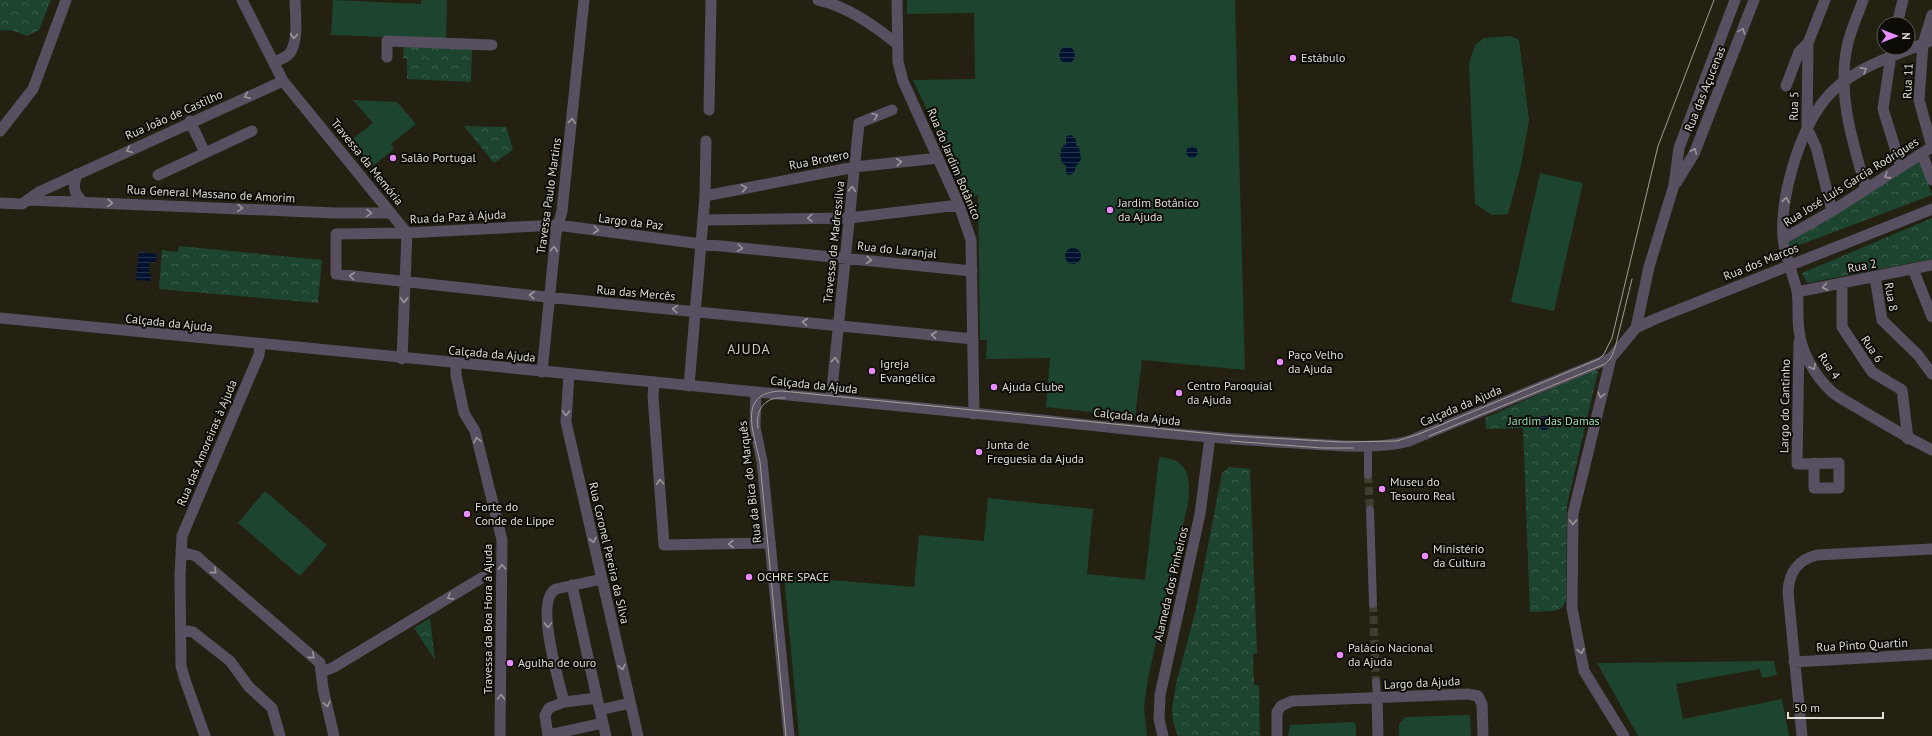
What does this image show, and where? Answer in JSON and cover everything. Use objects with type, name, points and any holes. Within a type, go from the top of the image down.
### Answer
[{"type":"street","points":[[0,131],[33,89],[66,0]]},
{"type":"street","name":"Travessa da Memória","points":[[242,0],[283,81],[407,233]]},
{"type":"street","points":[[274,62],[286,56],[290,52],[294,41],[296,0]]},
{"type":"street","name":"Travessa Paulo Martins","points":[[542,372],[557,225],[562,211],[584,0]]},
{"type":"street","points":[[709,110],[711,0]]},
{"type":"street","points":[[818,0],[845,10],[874,26],[897,44]]},
{"type":"street","name":"Rua do Jardim Botânico","points":[[897,0],[898,62],[903,81],[960,205],[971,240],[974,414]]},
{"type":"street","name":"Rua das Açucenas","points":[[1636,328],[1648,267],[1674,185],[1679,148],[1735,0]]},
{"type":"street","name":"Rua das Açucenas","points":[[1674,185],[1694,154],[1754,0]]},
{"type":"street","name":"Rua 5","points":[[1825,0],[1808,43],[1807,128],[1816,147],[1832,211]]},
{"type":"street","points":[[1863,0],[1847,46],[1843,82],[1850,135],[1866,189]]},
{"type":"street","points":[[1899,16],[1903,0]]},
{"type":"street","name":"Rua 11","points":[[1932,15],[1919,100],[1932,147]]},
{"type":"street","points":[[387,57],[388,41],[492,45]]},
{"type":"street","points":[[1916,45],[1927,42]]},
{"type":"street","points":[[1786,86],[1799,52],[1808,43]]},
{"type":"street","points":[[1807,128],[1823,101],[1843,82],[1886,56]]},
{"type":"street","points":[[1891,56],[1883,109],[1901,167]]},
{"type":"street","name":"Rua João de Castilho","points":[[0,203],[22,204],[39,192],[77,174],[190,121],[283,81]]},
{"type":"street","name":"Travessa da Madressilva","points":[[831,399],[859,122],[892,110]]},
{"type":"street","points":[[190,121],[205,153]]},
{"type":"street","name":"Rua 4","points":[[1807,128],[1797,155],[1785,201],[1783,239],[1797,292],[1799,331],[1804,350],[1815,371],[1831,391],[1908,439],[1932,450]]},
{"type":"street","points":[[158,175],[252,131]]},
{"type":"street","points":[[689,386],[705,196],[706,141]]},
{"type":"street","name":"Rua José Luís Garcia Rodrigues","points":[[1783,239],[1832,211],[1932,147]]},
{"type":"street","points":[[1922,154],[1932,180]]},
{"type":"street","name":"Rua Brotero","points":[[705,196],[854,167],[938,158]]},
{"type":"street","points":[[77,174],[74,183],[74,190],[76,195],[82,201]]},
{"type":"street","name":"Rua General Massano de Amorim","points":[[29,200],[82,201],[335,213],[392,213]]},
{"type":"street","points":[[703,220],[849,218],[960,205]]},
{"type":"street","name":"Rua dos Marcos","points":[[1611,358],[1636,328],[1674,310],[1932,209]]},
{"type":"street","name":"Rua da Paz à Ajuda","points":[[336,234],[407,233],[557,225]]},
{"type":"street","name":"Largo da Paz","points":[[557,225],[701,244]]},
{"type":"street","points":[[402,359],[407,233]]},
{"type":"street","name":"Rua das Mercês","points":[[336,234],[336,274],[549,297],[973,339]]},
{"type":"street","name":"Rua do Laranjal","points":[[701,244],[972,271]]},
{"type":"street","name":"Rua 2","points":[[1797,292],[1932,265]]},
{"type":"street","points":[[1914,269],[1932,317]]},
{"type":"street","name":"Rua 8","points":[[1875,277],[1882,320],[1918,355],[1932,374]]},
{"type":"street","name":"Rua 6","points":[[1842,283],[1842,328],[1872,372],[1902,390],[1908,439]]},
{"type":"street","name":"Calçada da Ajuda","points":[[0,318],[456,365],[654,382],[1210,437],[1335,445],[1394,444],[1409,441],[1611,358]]},
{"type":"street","name":"Largo do Cantinho","points":[[1799,331],[1797,464],[1814,463]]},
{"type":"street","name":"Rua das Amoreiras à Ajuda","points":[[205,736],[182,672],[181,552],[184,530],[259,355],[260,345]]},
{"type":"street","points":[[1611,358],[1573,514],[1572,608],[1584,671],[1624,736]]},
{"type":"street","name":"Travessa da Boa Hora à Ajuda","points":[[456,365],[456,375],[464,413],[475,431],[502,540],[500,736]]},
{"type":"street","name":"Rua Coronel Pereira da Silva","points":[[569,374],[566,422],[638,736]]},
{"type":"street","points":[[654,382],[653,396],[664,545],[770,543]]},
{"type":"street","name":"Rua da Bica do Marquês","points":[[756,392],[755,421],[762,461],[789,736]]},
{"type":"street","name":"Alameda dos Pinheiros","points":[[1163,736],[1159,719],[1160,695],[1200,514],[1210,437]]},
{"type":"street","points":[[1368,445],[1368,475]]},
{"type":"street","points":[[1370,510],[1373,604]]},
{"type":"street","points":[[1802,736],[1794,662],[1788,585],[1789,579],[1802,561],[1817,555],[1932,549]]},
{"type":"street","points":[[181,552],[196,556],[320,663],[323,689],[334,736]]},
{"type":"street","points":[[322,672],[334,667],[483,577]]},
{"type":"street","points":[[564,702],[548,633],[547,609],[549,597],[556,589],[602,579]]},
{"type":"street","points":[[572,586],[606,736]]},
{"type":"street","points":[[181,630],[193,632],[230,661],[249,687],[269,704],[274,712],[280,736]]},
{"type":"street","name":"Rua Pinto Quartin","points":[[1794,662],[1932,654]]},
{"type":"street","points":[[1376,682],[1377,698]]},
{"type":"street","name":"Largo da Ajuda","points":[[1277,736],[1277,712],[1281,706],[1286,703],[1468,694],[1478,696],[1482,704],[1483,735]]},
{"type":"street","points":[[597,698],[552,705],[546,710],[545,715],[548,735],[569,733],[603,723]]},
{"type":"street","name":"Largo da Ajuda","points":[[1377,698],[1378,736]]},
{"type":"street","points":[[600,710],[630,703]]},
{"type":"green space","points":[[0,0],[51,0],[39,30],[27,36],[14,31],[0,30]]},
{"type":"green space","points":[[333,0],[421,4],[421,0],[447,0],[446,39],[331,35]]},
{"type":"green space","name":"Jardim Botânico da Ajuda","points":[[907,0],[1235,0],[1245,370],[1142,360],[1135,417],[1046,407],[1050,358],[986,359],[987,340],[980,340],[978,194],[969,202],[913,80],[975,79],[974,13],[907,14]]},
{"type":"green space","points":[[1511,36],[1519,40],[1529,120],[1521,166],[1508,214],[1492,215],[1475,204],[1469,64],[1475,45],[1484,38]]},
{"type":"green space","points":[[404,46],[472,49],[471,82],[407,79],[407,58],[403,58]]},
{"type":"green space","points":[[353,100],[397,102],[416,124],[391,144],[394,149],[372,167],[350,141],[373,123]]},
{"type":"green space","points":[[464,126],[506,127],[513,150],[494,163]]},
{"type":"green space","points":[[1920,160],[1932,195],[1789,249],[1790,241]]},
{"type":"green space","points":[[1540,173],[1583,183],[1554,311],[1511,302]]},
{"type":"green space","points":[[1932,218],[1932,259],[1807,283],[1802,273]]},
{"type":"green space","points":[[179,246],[322,260],[318,303],[159,289],[162,250],[178,252]]},
{"type":"green space","name":"Jardim das Damas","points":[[1595,369],[1598,371],[1567,505],[1566,601],[1562,608],[1554,611],[1530,612],[1523,428],[1486,429],[1485,418]]},
{"type":"green space","points":[[1159,457],[1177,461],[1182,466],[1186,471],[1188,478],[1189,494],[1148,678],[1144,708],[1147,736],[799,736],[784,576],[914,587],[919,535],[984,541],[988,498],[1093,509],[1087,574],[1145,580]]},
{"type":"green space","points":[[1229,467],[1250,469],[1257,654],[1253,654],[1254,685],[1259,685],[1260,736],[1178,736],[1173,721],[1172,709],[1176,684],[1195,613],[1222,473]]},
{"type":"green space","points":[[265,491],[327,545],[300,576],[238,523]]},
{"type":"green space","points":[[430,618],[435,660],[414,628]]},
{"type":"green space","points":[[1774,661],[1777,675],[1762,678],[1760,669],[1676,684],[1683,719],[1782,699],[1789,736],[1638,736],[1597,663]]},
{"type":"green space","points":[[1470,715],[1471,736],[1399,736],[1399,724],[1405,717]]},
{"type":"green space","points":[[1353,722],[1356,725],[1356,736],[1288,736],[1290,725]]},
{"type":"water","points":[[1067,47],[1073,49],[1075,55],[1073,61],[1067,63],[1061,61],[1059,55],[1061,49]]},
{"type":"water","points":[[1072,135],[1076,140],[1076,145],[1079,147],[1081,159],[1076,166],[1074,173],[1069,175],[1066,174],[1066,166],[1062,163],[1060,156],[1062,147],[1066,144],[1066,136]]},
{"type":"water","points":[[1190,147],[1194,147],[1196,148],[1196,156],[1190,157],[1187,154],[1187,150]]},
{"type":"water","points":[[1073,248],[1079,250],[1081,256],[1079,262],[1073,264],[1067,262],[1065,256],[1067,250]]},
{"type":"water","points":[[139,252],[157,254],[156,263],[150,262],[150,281],[136,280]]},
{"type":"water","points":[[1544,416],[1549,418],[1551,423],[1549,428],[1544,430],[1539,428],[1537,423],[1539,418]]},
{"type":"tunnel","points":[[1368,475],[1370,510]]},
{"type":"tunnel","points":[[1373,604],[1376,682]]},
{"type":"tram line","points":[[786,736],[760,462],[752,427],[753,406],[758,398],[768,393],[782,391],[1234,436],[1342,442],[1397,441],[1419,434],[1599,359],[1604,354],[1612,338],[1658,146],[1714,0]]},
{"type":"tram line","points":[[1429,436],[1605,364],[1611,358],[1615,348],[1632,279]]},
{"type":"tram line","points":[[758,428],[758,415],[763,405],[772,399],[785,398]]},
{"type":"tram line","points":[[1231,441],[1322,448],[1353,448]]},
{"type":"place","name":"Estábulo","points":[[1293,58]]},
{"type":"place","name":"Salão Portugal","points":[[393,158]]},
{"type":"place","name":"Jardim Botânico da Ajuda","points":[[1110,210]]},
{"type":"place","name":"Paço Velho da Ajuda","points":[[1280,362]]},
{"type":"place","name":"Igreja Evangélica","points":[[872,371]]},
{"type":"place","name":"Ajuda Clube","points":[[994,387]]},
{"type":"place","name":"Centro Paroquial da Ajuda","points":[[1179,393]]},
{"type":"place","name":"Junta de Freguesia da Ajuda","points":[[979,452]]},
{"type":"place","name":"Museu do Tesouro Real","points":[[1382,489]]},
{"type":"place","name":"Forte do Conde de Lippe","points":[[467,514]]},
{"type":"place","name":"Ministério da Cultura","points":[[1425,556]]},
{"type":"place","name":"OCHRE SPACE","points":[[749,577]]},
{"type":"place","name":"Palácio Nacional da Ajuda","points":[[1340,655]]},
{"type":"place","name":"Agulha de ouro","points":[[510,663]]},
{"type":"district","name":"AJUDA","points":[[749,349]]}]
